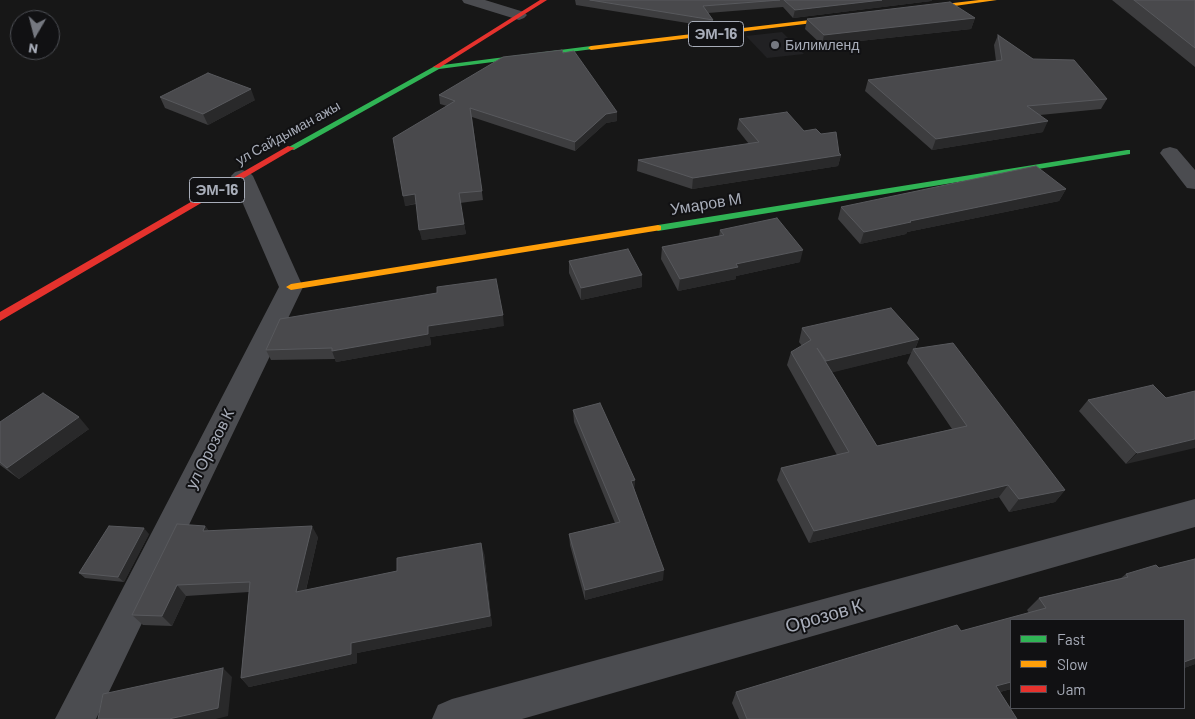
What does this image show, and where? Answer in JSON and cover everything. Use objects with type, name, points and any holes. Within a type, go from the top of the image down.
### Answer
[{"type":"main road","name":"ул Сайдыман ажы","points":[[0,317],[242,176],[437,67],[544,0]]},
{"type":"main road","points":[[906,11],[994,0]]},
{"type":"main road","name":"ЭМ-16","points":[[437,67],[857,16]]},
{"type":"main road","name":"Умаров М","points":[[291,287],[1127,152]]},
{"type":"street","points":[[468,0],[519,15]]},
{"type":"street","points":[[1195,150],[1170,153],[1195,183]]},
{"type":"street","points":[[242,176],[291,287]]},
{"type":"street","name":"ул Орозов К","points":[[75,719],[291,287]]},
{"type":"street","name":"Орозов К","points":[[452,719],[1195,513]]},
{"type":"shaded area","name":"Билимленд","points":[[782,32],[804,54],[767,58],[746,36]]},
{"type":"building","points":[[590,0],[780,0],[703,6],[713,20]]},
{"type":"building","points":[[784,0],[882,0],[795,10]]},
{"type":"building","points":[[1134,0],[1195,0],[1195,48]]},
{"type":"building","points":[[950,2],[975,18],[824,35],[807,19]]},
{"type":"building","points":[[998,35],[1033,59],[1074,60],[1107,99],[1027,106],[1048,121],[936,139],[868,80],[1002,60]]},
{"type":"building","points":[[562,50],[563,53],[574,51],[617,112],[606,114],[575,142],[470,108],[482,191],[459,193],[464,224],[419,230],[415,194],[403,196],[393,138],[455,101],[439,95],[503,57]]},
{"type":"building","points":[[208,73],[251,89],[203,114],[160,97]]},
{"type":"building","points":[[787,112],[804,131],[816,129],[821,134],[836,132],[839,153],[841,155],[693,178],[638,160],[759,142],[739,119]]},
{"type":"building","points":[[1036,166],[1066,189],[864,232],[841,207]]},
{"type":"building","points":[[777,218],[803,250],[736,264],[738,267],[680,279],[662,247],[724,235],[720,230]]},
{"type":"building","points":[[628,249],[642,275],[581,288],[569,261]]},
{"type":"building","points":[[496,279],[503,315],[428,326],[428,334],[332,351],[332,348],[266,350],[280,319],[437,293],[437,287]]},
{"type":"building","points":[[891,308],[919,339],[826,361],[817,348],[877,446],[967,426],[913,349],[953,343],[1065,490],[1019,499],[1008,485],[814,531],[781,468],[849,452],[791,352],[811,340],[802,328]]},
{"type":"building","points":[[1153,385],[1166,398],[1195,391],[1195,439],[1137,453],[1088,400]]},
{"type":"building","points":[[43,393],[79,417],[7,468],[0,462],[0,422]]},
{"type":"building","points":[[600,403],[635,480],[631,481],[664,570],[585,590],[569,534],[620,522],[573,410]]},
{"type":"building","points":[[177,524],[205,526],[203,531],[312,526],[296,592],[397,571],[397,558],[481,543],[490,616],[351,643],[351,654],[241,678],[250,582],[177,585],[162,616],[132,615]]},
{"type":"building","points":[[109,526],[144,528],[118,577],[79,573]]},
{"type":"building","points":[[1195,559],[1195,658],[1185,662],[1185,619],[1010,619],[1010,682],[996,686],[1017,719],[747,719],[736,692],[957,625],[961,631],[1046,608],[1039,598],[1128,577],[1126,574],[1156,565],[1159,568]]},
{"type":"building","points":[[223,668],[218,708],[169,719],[98,719],[103,694]]},
{"type":"traffic: fast","points":[[291,148],[437,67],[591,48]]},
{"type":"traffic: fast","points":[[658,228],[1127,152]]},
{"type":"traffic: slow","points":[[919,9],[994,0]]},
{"type":"traffic: slow","points":[[591,48],[844,18]]},
{"type":"traffic: slow","points":[[291,287],[658,228]]},
{"type":"traffic: jam","points":[[437,67],[544,0]]},
{"type":"traffic: jam","points":[[0,317],[291,148]]},
{"type":"place","name":"Билимленд","points":[[775,45]]}]
